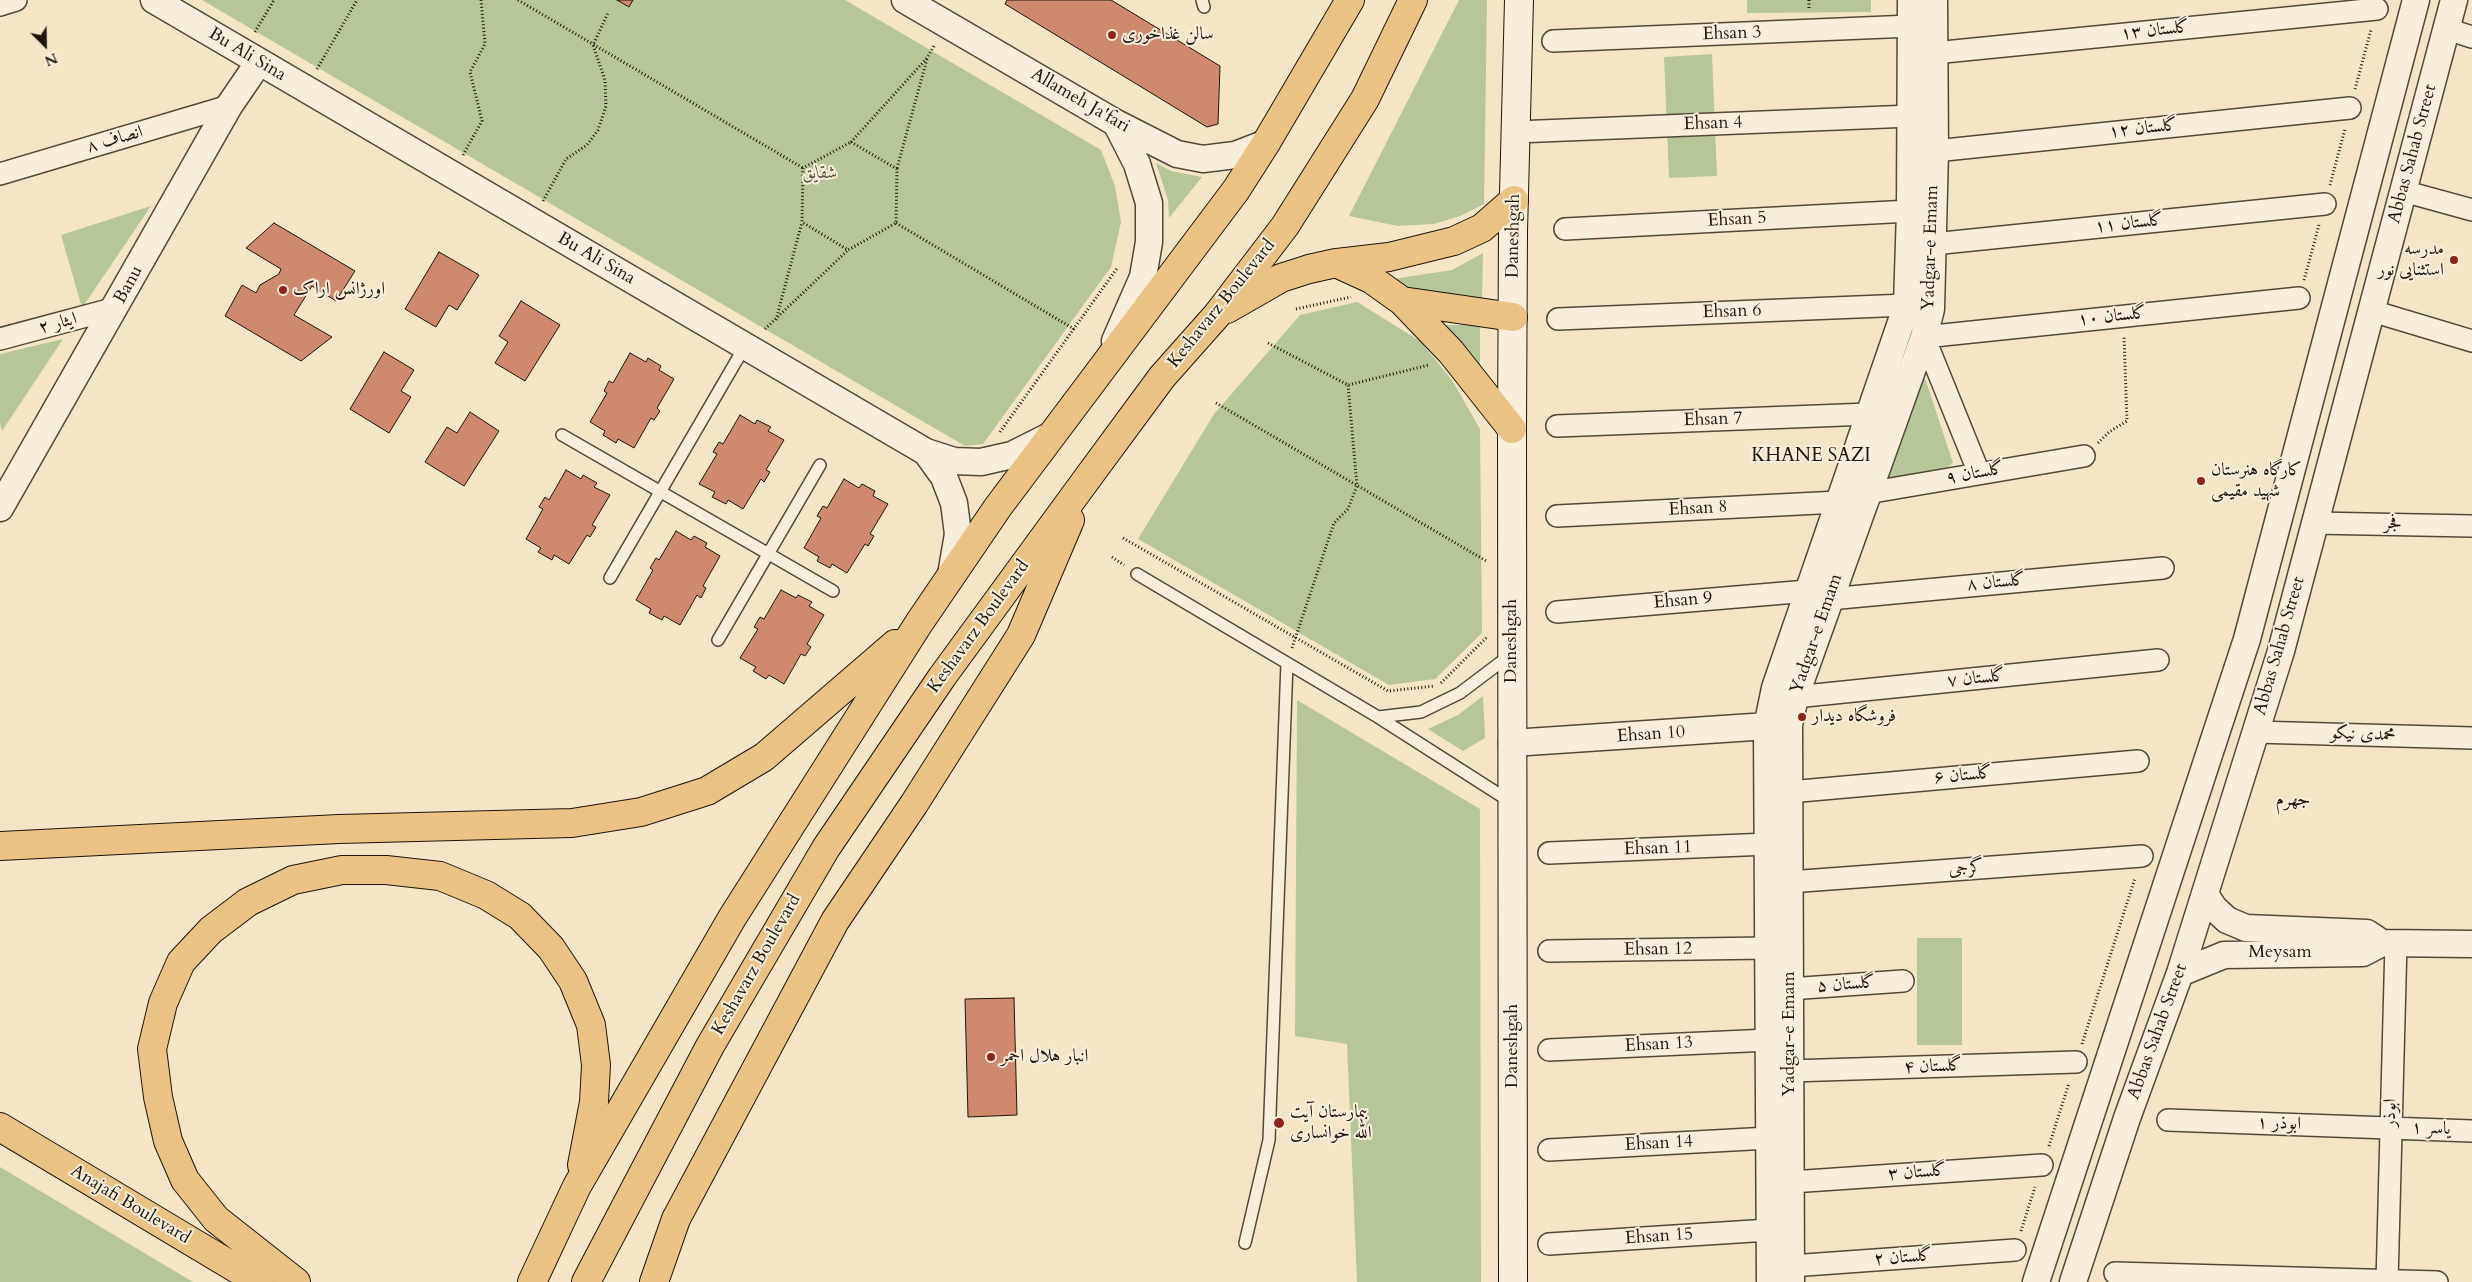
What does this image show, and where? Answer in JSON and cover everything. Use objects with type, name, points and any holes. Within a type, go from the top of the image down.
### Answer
[{"type":"main road","points":[[532,1282],[577,1186],[732,918],[919,624],[1050,436],[1236,190],[1266,143],[1350,0]]},
{"type":"main road","name":"Keshavarz Boulevard","points":[[586,1282],[710,1046],[826,848],[942,677],[1162,377],[1217,315],[1285,226],[1365,99],[1413,0]]},
{"type":"main road","name":"Daneshgah","points":[[1513,1282],[1512,317],[1519,0]]},
{"type":"main road","points":[[1217,315],[1281,278],[1309,269],[1336,263],[1389,257],[1454,241],[1482,228],[1514,200]]},
{"type":"main road","points":[[1336,263],[1371,279],[1402,301],[1451,352],[1512,429]]},
{"type":"main road","points":[[1402,301],[1512,317]]},
{"type":"main road","points":[[654,1282],[676,1219],[835,921],[914,804],[1021,634],[1089,476]]},
{"type":"main road","points":[[0,846],[339,829],[572,823],[641,812],[707,791],[764,757],[919,624]]},
{"type":"main road","points":[[296,1282],[216,1219],[186,1180],[168,1140],[158,1097],[152,1049],[163,1003],[182,962],[211,930],[248,902],[293,880],[342,870],[386,870],[440,876],[486,895],[520,916],[551,948],[573,981],[591,1025],[596,1065],[594,1102],[577,1186]]},
{"type":"main road","name":"Anajafi Boulevard","points":[[0,1127],[259,1282]]},
{"type":"street","points":[[0,5],[16,0]]},
{"type":"street","name":"Bu Ali Sina","points":[[154,0],[926,452],[954,461],[981,462],[1012,456],[1050,436]]},
{"type":"street","name":"Allameh Ja'fari","points":[[906,0],[1116,123],[1177,154],[1203,159],[1235,155],[1266,143]]},
{"type":"street","name":"Yadgar-e Emam","points":[[1770,1282],[1768,844],[1778,726],[1794,698],[1839,502],[1907,305],[1910,211],[1911,0]]},
{"type":"street","name":"Yadgar-e Emam","points":[[1791,1274],[1789,792],[1774,688],[1868,493],[1924,337],[1931,309],[1935,151],[1934,0]]},
{"type":"street","name":"Abbas Sahab Street","points":[[2036,1282],[2247,638],[2416,0]]},
{"type":"street","name":"Abbas Sahab Street","points":[[2073,1282],[2127,1118],[2180,973],[2281,651],[2454,0]]},
{"type":"street","name":"گلستان ۱۳","points":[[1934,53],[2377,9]]},
{"type":"street","name":"Ehsan 3","points":[[1553,41],[1911,26]]},
{"type":"street","points":[[2446,29],[2472,37]]},
{"type":"street","name":"Banu","points":[[2,503],[116,308],[229,106],[251,57]]},
{"type":"street","name":"انصاف ۸","points":[[0,174],[229,106]]},
{"type":"street","name":"گلستان ۱۲","points":[[1935,151],[2350,108]]},
{"type":"street","name":"Ehsan 4","points":[[1516,132],[1911,116]]},
{"type":"street","points":[[1106,362],[1143,278],[1149,242],[1150,203],[1137,164],[1116,123]]},
{"type":"street","points":[[2403,191],[2472,210]]},
{"type":"street","name":"گلستان ۱۱","points":[[1933,244],[2325,204]]},
{"type":"street","name":"Ehsan 5","points":[[1565,229],[1910,211]]},
{"type":"street","name":"گلستان ۱۰","points":[[1924,337],[2300,298]]},
{"type":"street","name":"Ehsan 6","points":[[1558,319],[1907,305]]},
{"type":"street","name":"ایثار ۲","points":[[0,339],[116,308]]},
{"type":"street","points":[[2372,311],[2472,341]]},
{"type":"street","points":[[1924,337],[1979,473]]},
{"type":"street","name":"Ehsan 7","points":[[1557,426],[1869,414]]},
{"type":"street","points":[[926,452],[944,478],[954,503],[958,534],[952,575]]},
{"type":"street","name":"گلستان ۹","points":[[1868,493],[2084,456]]},
{"type":"street","name":"Ehsan 8","points":[[1557,516],[1839,502]]},
{"type":"street","name":"فجر","points":[[2314,523],[2472,526]]},
{"type":"street","name":"گلستان ۸","points":[[1819,595],[2163,568]]},
{"type":"street","name":"Ehsan 9","points":[[1557,612],[1819,595]]},
{"type":"street","points":[[2247,638],[2281,651]]},
{"type":"street","name":"گلستان ۷","points":[[1794,698],[2158,660]]},
{"type":"street","name":"Ehsan 10","points":[[1512,744],[1778,726]]},
{"type":"street","name":"محمدی نیکو","points":[[2255,732],[2472,738]]},
{"type":"street","name":"گلستان ۶","points":[[1789,792],[2138,761]]},
{"type":"street","name":"Ehsan 11","points":[[1549,853],[1768,844]]},
{"type":"street","name":"گرجی","points":[[1789,882],[2142,856]]},
{"type":"street","name":"Meysam","points":[[2205,894],[2214,908],[2227,920],[2246,928],[2367,933],[2389,943]]},
{"type":"street","name":"Meysam","points":[[2180,973],[2224,955],[2363,953],[2389,943],[2472,944]]},
{"type":"street","name":"ابوذر","points":[[2387,1281],[2391,1128],[2389,943]]},
{"type":"street","name":"Ehsan 12","points":[[1548,951],[1768,948]]},
{"type":"street","name":"گلستان ۵","points":[[1789,989],[1903,981]]},
{"type":"street","name":"Ehsan 13","points":[[1548,1050],[1768,1040]]},
{"type":"street","name":"گلستان ۴","points":[[1790,1071],[2076,1062]]},
{"type":"street","name":"ابوذر ۱","points":[[2168,1120],[2391,1128]]},
{"type":"street","name":"یاسر ۱","points":[[2391,1128],[2472,1130]]},
{"type":"street","name":"Ehsan 14","points":[[1549,1150],[1769,1138]]},
{"type":"street","name":"گلستان ۳","points":[[1791,1182],[2042,1165]]},
{"type":"street","name":"Ehsan 15","points":[[1549,1244],[1769,1230]]},
{"type":"street","name":"گلستان ۲","points":[[1791,1274],[2015,1250]]},
{"type":"street","points":[[2116,1272],[2437,1282]]},
{"type":"lane","points":[[610,578],[745,346]]},
{"type":"lane","points":[[562,435],[833,591]]},
{"type":"lane","points":[[718,640],[820,465]]},
{"type":"lane","points":[[1137,574],[1378,716],[1512,803]]},
{"type":"lane","points":[[1378,716],[1421,712],[1460,693],[1512,654]]},
{"type":"lane","points":[[1244,1243],[1269,1140],[1287,663]]},
{"type":"path","points":[[251,57],[274,0]]},
{"type":"path","points":[[305,89],[357,0]]},
{"type":"path","points":[[452,175],[482,121],[470,72],[485,44],[480,0]]},
{"type":"path","points":[[518,0],[803,168]]},
{"type":"path","points":[[2300,298],[2377,9]]},
{"type":"path","points":[[532,221],[566,159],[587,145],[598,130],[606,106],[605,80],[593,45],[608,13]]},
{"type":"path","points":[[803,168],[851,142],[927,58],[896,169],[896,223]]},
{"type":"path","points":[[851,142],[896,169]]},
{"type":"path","points":[[803,168],[802,222],[776,320],[848,250],[896,223]]},
{"type":"path","points":[[802,222],[848,250]]},
{"type":"path","points":[[896,223],[1074,329]]},
{"type":"path","points":[[998,434],[1118,270],[1120,260]]},
{"type":"path","points":[[1296,309],[1359,295]]},
{"type":"path","points":[[2084,456],[2109,432],[2127,421],[2124,315]]},
{"type":"path","points":[[1268,343],[1348,385],[1436,363]]},
{"type":"path","points":[[1287,663],[1334,523],[1348,509],[1357,486],[1348,385]]},
{"type":"path","points":[[1216,403],[1488,562]]},
{"type":"path","points":[[1123,538],[1388,691],[1438,685],[1488,635],[1488,626]]},
{"type":"path","points":[[1488,554],[1488,571]]},
{"type":"green space","name":"شقایق","points":[[202,0],[845,0],[1101,150],[1115,186],[1121,222],[1111,267],[983,444],[965,446]]},
{"type":"green space","points":[[1459,0],[1487,0],[1484,204],[1460,216],[1434,224],[1398,226],[1349,216]]},
{"type":"green space","points":[[1747,0],[1871,0],[1871,12],[1747,13]]},
{"type":"green space","points":[[1712,54],[1717,176],[1669,178],[1664,57]]},
{"type":"green space","points":[[1156,163],[1171,171],[1202,177],[1169,218],[1168,200]]},
{"type":"green space","points":[[151,206],[82,308],[61,235]]},
{"type":"green space","points":[[1483,253],[1482,299],[1432,299],[1409,291],[1393,279],[1452,270]]},
{"type":"green space","points":[[1357,302],[1420,341],[1452,380],[1480,429],[1482,633],[1435,679],[1389,685],[1138,539],[1214,414],[1300,315]]},
{"type":"green space","points":[[1445,325],[1480,325],[1480,371]]},
{"type":"green space","points":[[63,339],[2,431],[0,423],[0,354]]},
{"type":"green space","points":[[1923,372],[1953,463],[1945,469],[1884,480]]},
{"type":"green space","points":[[1483,696],[1485,738],[1463,751],[1428,729],[1458,715]]},
{"type":"green space","points":[[1297,700],[1480,809],[1481,1282],[1357,1282],[1347,1044],[1295,1036]]},
{"type":"green space","points":[[1917,938],[1962,938],[1962,1045],[1917,1045]]},
{"type":"green space","points":[[0,1167],[193,1282],[0,1282]]},
{"type":"building","points":[[617,0],[633,0],[629,7]]},
{"type":"building","name":"سالن غذاخوری","points":[[1007,0],[1111,0],[1220,66],[1218,124],[1207,127],[1005,4]]},
{"type":"building","name":"اورژانس اراک","points":[[274,223],[355,271],[336,301],[312,286],[294,315],[332,337],[301,361],[225,316],[242,285],[256,293],[260,285],[279,274],[281,269],[246,248]]},
{"type":"building","points":[[439,252],[479,275],[457,310],[449,305],[436,327],[405,309]]},
{"type":"building","points":[[521,301],[560,325],[525,381],[495,363],[508,342],[499,336]]},
{"type":"building","points":[[384,352],[414,370],[401,391],[411,397],[389,433],[350,409]]},
{"type":"building","points":[[630,353],[646,362],[648,358],[661,366],[659,370],[674,379],[657,408],[660,411],[654,420],[651,418],[634,448],[618,439],[616,443],[603,435],[605,431],[590,422],[607,393],[604,391],[609,381],[613,383]]},
{"type":"building","points":[[470,412],[499,431],[464,486],[425,462],[447,427],[457,433]]},
{"type":"building","points":[[740,415],[755,424],[757,420],[771,427],[768,431],[784,440],[766,470],[770,472],[764,482],[761,479],[743,509],[728,500],[726,504],[712,497],[715,492],[699,484],[717,454],[713,452],[719,442],[723,444]]},
{"type":"building","points":[[566,470],[581,479],[583,475],[597,483],[594,487],[610,495],[592,525],[596,527],[590,537],[587,535],[569,564],[554,555],[552,560],[538,552],[541,548],[526,539],[543,509],[539,507],[545,497],[549,500]]},
{"type":"building","points":[[844,479],[859,488],[862,484],[875,491],[873,496],[888,504],[870,534],[874,536],[868,546],[865,544],[847,573],[832,564],[830,568],[817,561],[819,557],[804,548],[821,518],[817,516],[823,506],[827,508]]},
{"type":"building","points":[[676,531],[691,540],[694,536],[707,543],[705,547],[720,556],[703,586],[706,588],[701,598],[697,595],[680,625],[664,616],[662,620],[649,613],[651,609],[636,600],[653,570],[650,568],[656,558],[659,560]]},
{"type":"building","points":[[781,590],[796,598],[798,595],[812,602],[809,606],[824,615],[807,644],[811,647],[805,656],[801,654],[784,684],[769,675],[766,679],[753,671],[756,667],[740,658],[758,629],[754,627],[760,617],[764,619]]},
{"type":"building","name":"انبار هلال احمر","points":[[1014,998],[1017,1115],[968,1117],[965,999]]},
{"type":"place","name":"سالن غذاخوری","points":[[1112,35]]},
{"type":"place","name":"مدرسه استثنایی نور","points":[[2454,260]]},
{"type":"place","name":"اورژانس اراک","points":[[283,290]]},
{"type":"place","name":"کارگاه هنرستان شهید مقیمی","points":[[2201,481]]},
{"type":"place","name":"فروشگاه دیدار","points":[[1802,717]]},
{"type":"place","name":"انبار هلال احمر","points":[[991,1057]]},
{"type":"place","name":"بیمارستان آیت الله خوانساری","points":[[1279,1123]]},
{"type":"district","name":"KHANE SAZI","points":[[1811,457]]},
{"type":"district","name":"جهرم","points":[[2293,801]]}]
